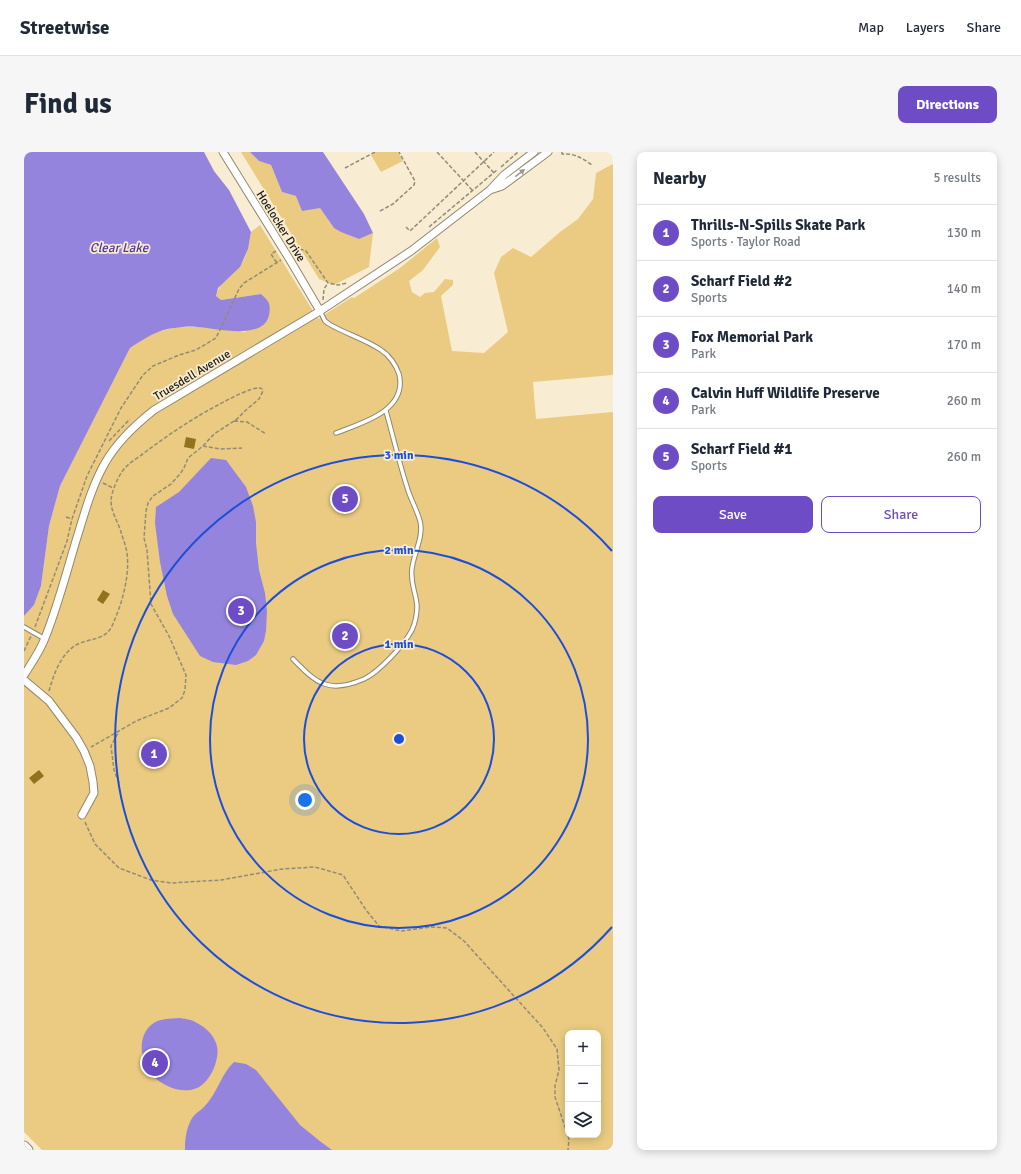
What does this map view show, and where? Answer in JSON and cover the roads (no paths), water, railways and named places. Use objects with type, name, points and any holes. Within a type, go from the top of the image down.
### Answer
[{"type":"street","name":"Hoelocker Drive","points":[[223,152],[320,311]]},
{"type":"street","name":"Truesdell Avenue","points":[[24,675],[33,662],[45,639],[86,506],[96,480],[105,462],[118,444],[140,421],[154,410],[320,311],[411,251],[490,190],[504,175],[534,152]]},
{"type":"street","name":"Truesdell Avenue","points":[[490,190],[502,186],[548,152]]},
{"type":"street","points":[[24,680],[49,701],[76,737],[84,751],[90,766],[94,793],[82,816]]},
{"type":"street","points":[[24,1146],[28,1150]]},
{"type":"lane","points":[[320,311],[325,321],[329,324],[382,350],[390,358],[398,372],[400,380],[399,391],[394,402],[386,411],[336,433]]},
{"type":"lane","points":[[293,659],[306,673],[317,681],[328,686],[351,684],[369,677],[388,661],[411,631],[415,623],[417,608],[411,576],[413,560],[421,531],[420,521],[407,487],[386,411]]},
{"type":"lane","points":[[24,627],[45,639]]},
{"type":"water","name":"Clear Lake","points":[[24,152],[204,152],[214,171],[229,190],[251,232],[248,249],[240,267],[218,288],[216,296],[221,300],[261,294],[268,301],[270,308],[269,315],[265,323],[258,328],[238,331],[192,327],[169,329],[151,335],[130,348],[60,486],[49,526],[41,586],[34,605],[24,616]]},
{"type":"water","points":[[250,152],[323,152],[364,214],[373,233],[359,239],[334,228],[320,208],[302,211],[296,196],[282,192],[271,165],[259,161]]},
{"type":"water","points":[[211,458],[226,460],[246,487],[253,506],[256,522],[256,543],[259,570],[265,593],[267,611],[264,641],[256,655],[248,661],[236,665],[213,662],[200,656],[173,614],[167,596],[160,562],[155,523],[156,507],[179,492]]},
{"type":"water","points":[[180,1018],[194,1021],[206,1029],[213,1037],[217,1048],[217,1059],[210,1076],[203,1084],[191,1090],[170,1087],[157,1080],[148,1070],[143,1057],[142,1043],[147,1030],[151,1025],[161,1020]]},
{"type":"water","points":[[234,1062],[246,1064],[256,1070],[300,1125],[332,1150],[185,1150],[186,1135],[191,1120],[208,1102],[226,1072]]},
{"type":"place","name":"Scharf Field #1","points":[[345,499]]},
{"type":"place","name":"Fox Memorial Park","points":[[241,611]]},
{"type":"place","name":"Scharf Field #2","points":[[345,636]]},
{"type":"place","name":"Thrills-N-Spills Skate Park","points":[[154,754]]},
{"type":"place","name":"Calvin Huff Wildlife Preserve","points":[[155,1063]]}]
